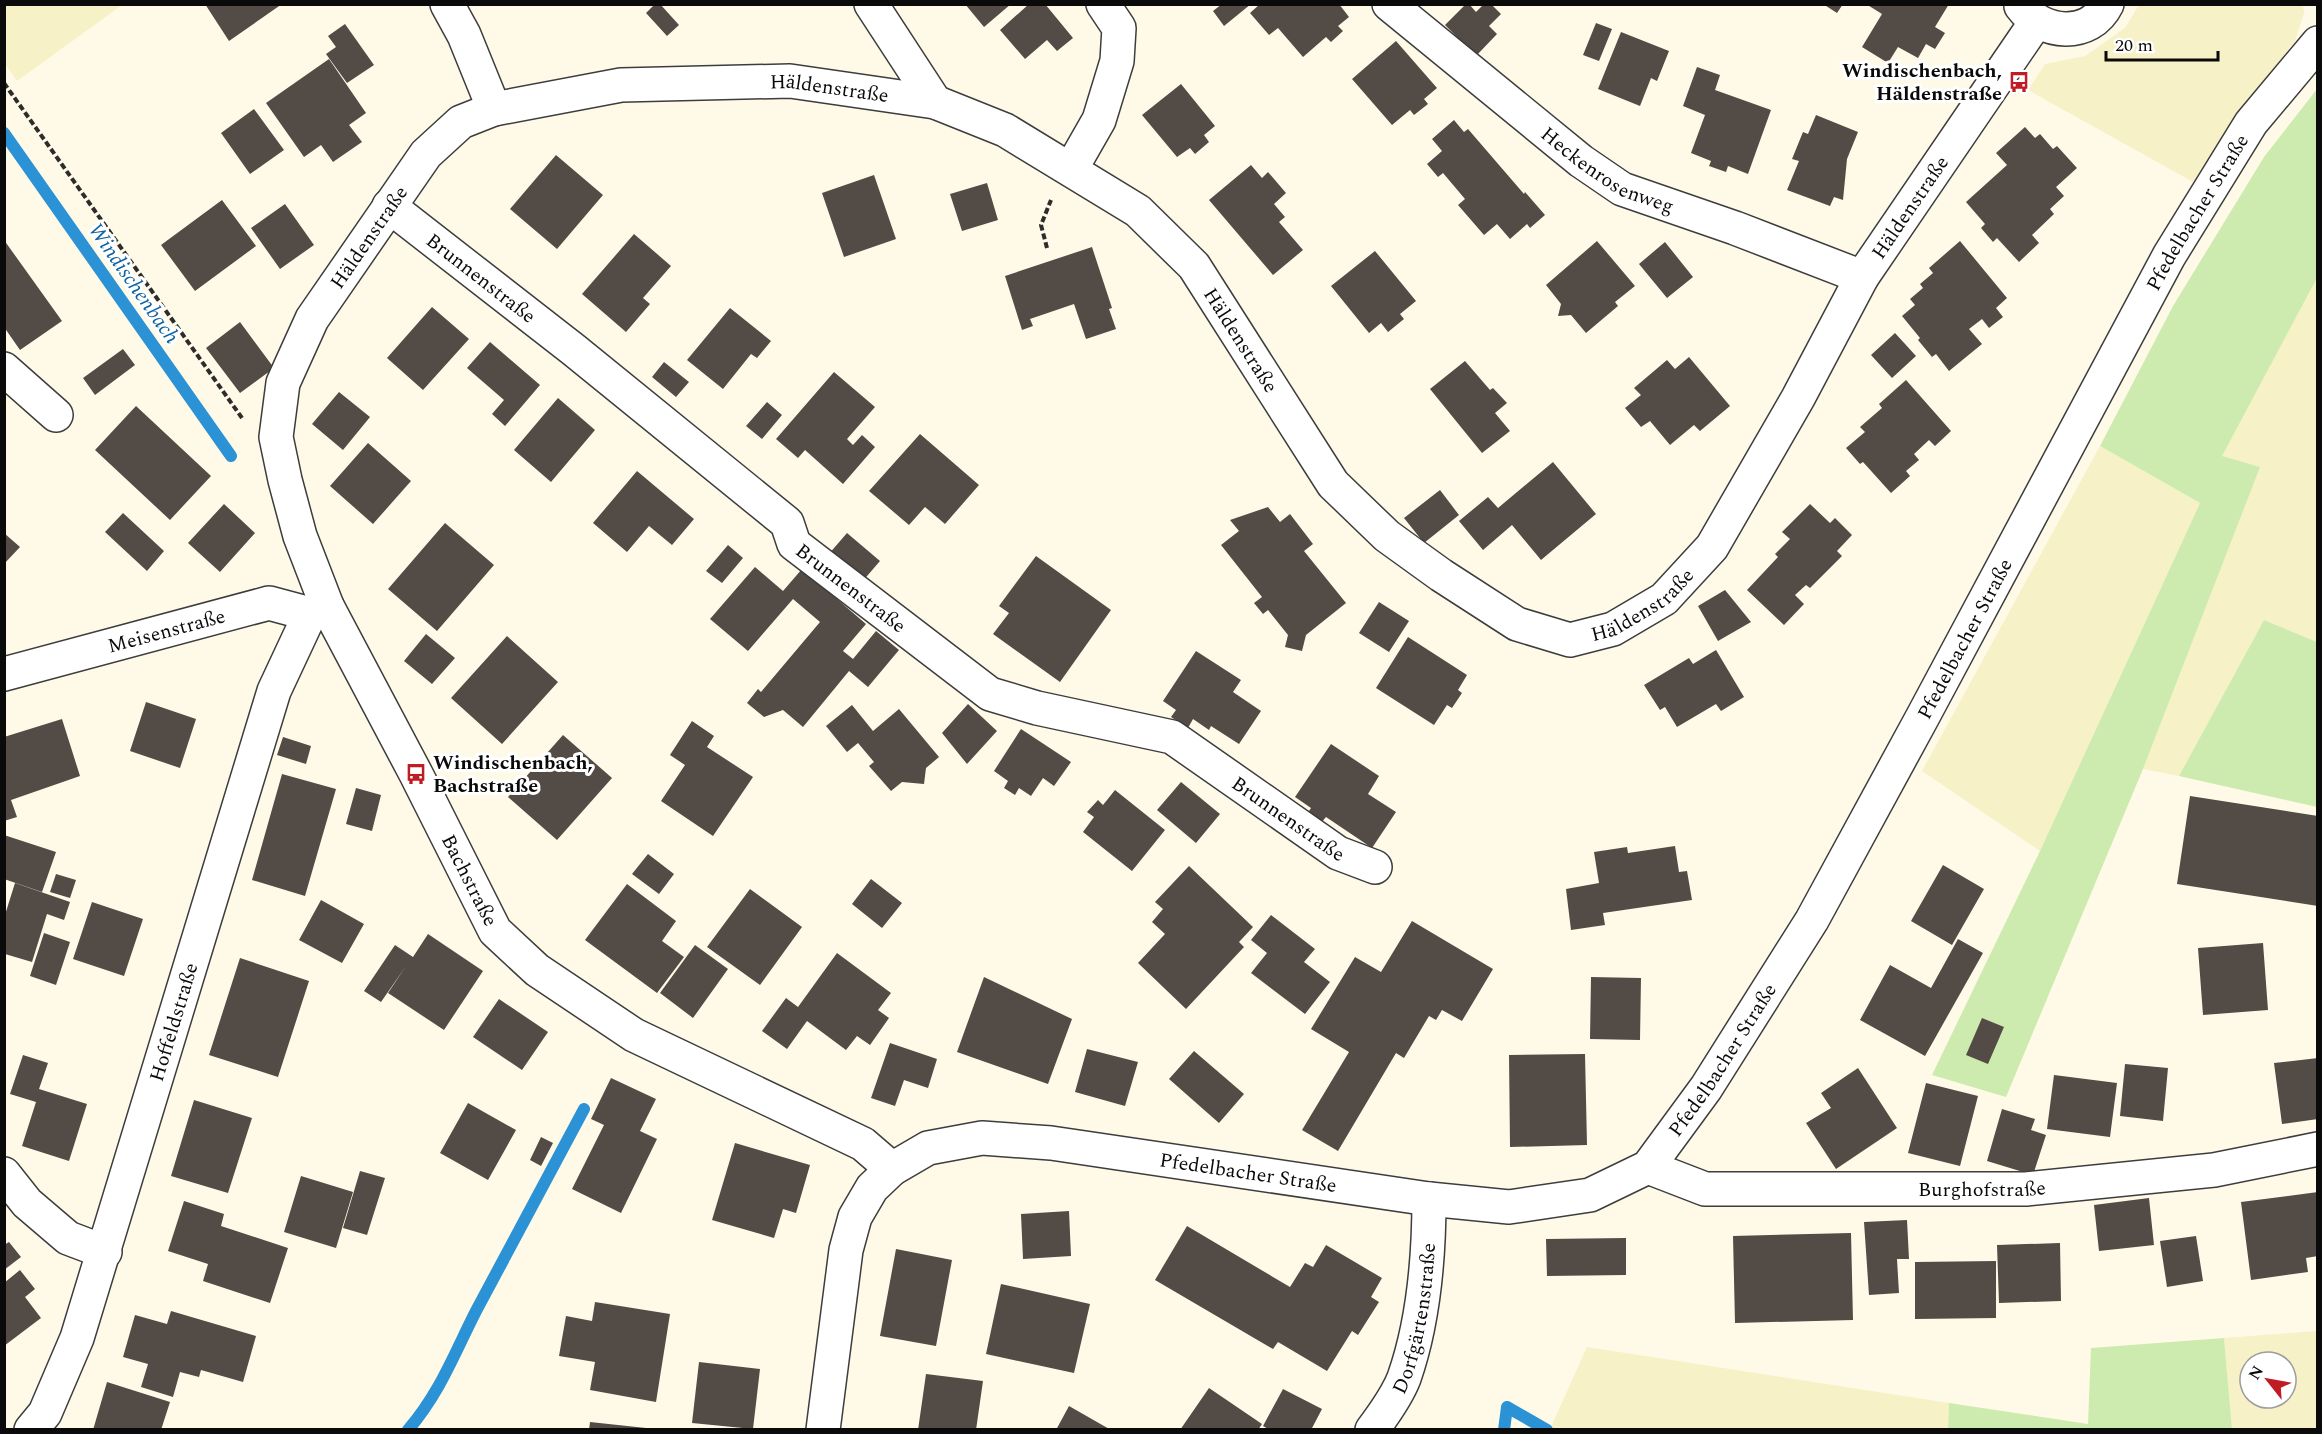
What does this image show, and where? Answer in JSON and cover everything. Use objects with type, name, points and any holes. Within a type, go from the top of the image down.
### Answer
[{"type":"street","points":[[447,4],[464,35],[494,109]]},
{"type":"street","points":[[871,4],[935,102]]},
{"type":"street","points":[[1071,170],[1099,120],[1117,61],[1119,28],[1103,4]]},
{"type":"street","name":"Heckenrosenweg","points":[[1389,4],[1581,161],[1622,189],[1735,228],[1862,277]]},
{"type":"street","points":[[2028,13],[2054,29],[2073,29],[2091,22],[2107,4]]},
{"type":"street","name":"Häldenstraße","points":[[276,437],[283,383],[312,319],[426,154],[461,122],[494,109],[621,85],[790,81],[935,102],[1005,130],[1137,211],[1194,266],[1333,484],[1387,536],[1441,575],[1517,624],[1570,640],[1612,629],[1664,599],[1712,547],[1798,398],[1862,277],[2028,13]]},
{"type":"street","name":"Pfedelbacher Straße","points":[[823,1430],[846,1250],[855,1217],[872,1188],[892,1168],[928,1148],[982,1138],[1051,1143],[1429,1199],[1509,1207],[1590,1195],[1648,1167],[1706,1088],[1812,920],[2169,256],[2251,123],[2318,43]]},
{"type":"street","name":"Brunnenstraße","points":[[389,206],[574,350],[787,523],[794,544],[990,694],[1037,708],[1172,737],[1338,853],[1375,867]]},
{"type":"street","points":[[4,369],[56,415]]},
{"type":"street","name":"Bachstraße","points":[[276,437],[319,610],[495,931],[537,970],[634,1035],[863,1144],[892,1168]]},
{"type":"street","name":"Meisenstraße","points":[[4,674],[269,603],[319,610]]},
{"type":"street","name":"Hoffeldstraße","points":[[31,1430],[45,1413],[72,1349],[105,1252],[274,692],[319,610]]},
{"type":"street","name":"Burghofstraße","points":[[1648,1167],[1705,1189],[2026,1189],[2214,1170],[2318,1149]]},
{"type":"street","points":[[4,1174],[27,1203],[68,1238],[105,1252]]},
{"type":"street","name":"Dorfgärtenstraße","points":[[1372,1430],[1404,1380],[1415,1338],[1429,1256],[1429,1199]]},
{"type":"path","points":[[4,83],[243,419],[276,437]]},
{"type":"path","points":[[1047,248],[1041,225],[1052,198],[1071,170]]},
{"type":"shaded area","points":[[4,5],[122,5],[17,81],[5,64]]},
{"type":"shaded area","points":[[2139,5],[2303,5],[2304,13],[2295,41],[2237,115],[2193,182],[2028,90],[2045,64],[2085,56],[2125,28]]},
{"type":"shaded area","points":[[2317,278],[2317,642],[2264,620],[2179,776],[2143,769],[2259,467],[2221,456]]},
{"type":"shaded area","points":[[2100,446],[2200,503],[2040,851],[1922,771]]},
{"type":"shaded area","points":[[2317,1331],[2317,1429],[2232,1429],[2224,1338]]},
{"type":"shaded area","points":[[1587,1347],[1949,1403],[1948,1429],[1550,1429]]},
{"type":"green space","points":[[2317,89],[2317,278],[2222,456],[2260,467],[2143,769],[2006,1097],[1932,1075],[2040,851],[2200,503],[2100,446],[2173,306],[2264,157]]},
{"type":"green space","points":[[2264,620],[2317,642],[2317,807],[2179,776]]},
{"type":"green space","points":[[2224,1338],[2232,1429],[1948,1429],[1949,1403],[2088,1424],[2091,1348]]},
{"type":"building","points":[[205,4],[282,4],[229,41]]},
{"type":"building","points":[[655,4],[660,4],[679,25],[667,36],[646,13]]},
{"type":"building","points":[[965,4],[1011,4],[984,27]]},
{"type":"building","points":[[1029,4],[1045,4],[1073,38],[1057,51],[1047,40],[1025,59],[1000,30]]},
{"type":"building","points":[[1222,4],[1251,4],[1224,26],[1213,11]]},
{"type":"building","points":[[1260,4],[1339,4],[1349,17],[1338,26],[1343,31],[1331,42],[1326,37],[1303,57],[1278,28],[1269,35],[1250,13]]},
{"type":"building","points":[[1466,4],[1469,4],[1476,12],[1484,4],[1491,4],[1501,14],[1489,26],[1497,34],[1476,56],[1445,25]]},
{"type":"building","points":[[1823,4],[1843,4],[1837,13]]},
{"type":"building","points":[[1866,4],[1949,4],[1935,27],[1945,33],[1935,49],[1926,44],[1918,58],[1898,47],[1888,63],[1862,47],[1882,14]]},
{"type":"building","points":[[1596,23],[1612,29],[1599,61],[1583,55]]},
{"type":"building","points":[[345,24],[374,65],[347,83],[326,54],[336,47],[328,36]]},
{"type":"building","points":[[1621,32],[1669,51],[1657,81],[1651,78],[1640,106],[1598,89]]},
{"type":"building","points":[[1396,41],[1437,88],[1424,99],[1428,104],[1414,115],[1410,110],[1392,125],[1352,79]]},
{"type":"building","points":[[329,59],[366,113],[349,125],[362,142],[333,162],[321,145],[304,157],[266,103]]},
{"type":"building","points":[[1697,67],[1720,75],[1715,90],[1771,110],[1748,174],[1728,166],[1726,172],[1709,166],[1711,161],[1691,153],[1705,115],[1683,106]]},
{"type":"building","points":[[1181,84],[1215,126],[1204,135],[1209,142],[1195,154],[1190,148],[1177,157],[1142,115]]},
{"type":"building","points":[[254,109],[284,150],[250,174],[221,133]]},
{"type":"building","points":[[1816,115],[1858,132],[1847,159],[1843,200],[1834,197],[1830,206],[1787,190],[1799,161],[1792,159],[1803,132],[1808,134]]},
{"type":"building","points":[[1454,120],[1464,132],[1468,129],[1545,215],[1530,228],[1527,224],[1510,239],[1497,224],[1484,235],[1458,205],[1465,199],[1443,173],[1438,177],[1427,164],[1442,151],[1432,139]]},
{"type":"building","points":[[2025,127],[2035,138],[2040,134],[2053,149],[2057,146],[2077,168],[2056,187],[2064,196],[2050,209],[2054,214],[2032,235],[2039,243],[2019,262],[1997,238],[1993,242],[1981,228],[1985,224],[1966,202],[2007,165],[1996,153]]},
{"type":"building","points":[[556,155],[603,195],[557,249],[510,209]]},
{"type":"building","points":[[1251,165],[1262,178],[1268,172],[1286,193],[1274,204],[1285,217],[1279,222],[1303,250],[1273,275],[1209,200]]},
{"type":"building","points":[[874,175],[896,239],[844,257],[822,193]]},
{"type":"building","points":[[987,183],[998,220],[962,231],[950,194]]},
{"type":"building","points":[[222,200],[256,246],[195,291],[161,245]]},
{"type":"building","points":[[285,204],[314,245],[280,269],[251,228]]},
{"type":"building","points":[[634,234],[671,266],[643,298],[650,304],[626,332],[582,294]]},
{"type":"building","points":[[4,240],[62,321],[20,350],[4,327]]},
{"type":"building","points":[[1597,241],[1635,286],[1615,302],[1618,306],[1586,333],[1571,315],[1558,316],[1561,304],[1546,285]]},
{"type":"building","points":[[1960,241],[2007,298],[1996,308],[2003,317],[1989,328],[1982,319],[1969,329],[1982,344],[1949,371],[1936,354],[1932,357],[1902,316],[1915,305],[1910,299],[1923,288],[1920,284],[1933,273],[1929,268]]},
{"type":"building","points":[[1665,242],[1693,277],[1667,298],[1639,264]]},
{"type":"building","points":[[1092,247],[1112,308],[1109,309],[1116,329],[1086,339],[1074,304],[1030,319],[1033,326],[1022,330],[1005,276]]},
{"type":"building","points":[[1375,251],[1416,301],[1400,314],[1404,319],[1388,332],[1381,323],[1369,333],[1331,286]]},
{"type":"building","points":[[432,307],[469,339],[423,390],[387,358]]},
{"type":"building","points":[[730,308],[771,341],[757,358],[751,354],[723,389],[687,360]]},
{"type":"building","points":[[240,322],[274,368],[240,393],[206,348]]},
{"type":"building","points":[[1895,333],[1916,356],[1892,378],[1871,355]]},
{"type":"building","points":[[490,342],[540,385],[505,426],[492,414],[504,400],[467,368]]},
{"type":"building","points":[[123,349],[135,365],[95,395],[83,378]]},
{"type":"building","points":[[1689,357],[1730,406],[1700,431],[1694,425],[1670,445],[1650,421],[1641,427],[1625,408],[1641,395],[1634,388],[1667,360],[1675,369]]},
{"type":"building","points":[[1465,361],[1490,390],[1493,388],[1507,403],[1495,413],[1510,431],[1482,453],[1430,389]]},
{"type":"building","points":[[664,362],[689,382],[676,397],[652,377]]},
{"type":"building","points":[[834,372],[875,407],[847,439],[853,445],[862,435],[875,447],[843,484],[805,450],[798,458],[776,439]]},
{"type":"building","points":[[1906,380],[1951,431],[1935,446],[1929,440],[1914,454],[1919,460],[1906,471],[1910,476],[1891,493],[1863,462],[1860,464],[1846,448],[1865,432],[1860,427],[1882,408],[1879,404]]},
{"type":"building","points":[[339,392],[370,417],[343,450],[312,424]]},
{"type":"building","points":[[558,398],[595,430],[551,482],[514,450]]},
{"type":"building","points":[[767,402],[782,415],[762,439],[746,426]]},
{"type":"building","points":[[136,406],[211,476],[170,520],[95,450]]},
{"type":"building","points":[[920,434],[979,485],[945,524],[925,507],[909,525],[869,491]]},
{"type":"building","points":[[368,443],[411,481],[373,524],[330,486]]},
{"type":"building","points":[[1553,462],[1596,514],[1541,560],[1512,525],[1483,550],[1459,521],[1488,497],[1498,508]]},
{"type":"building","points":[[637,471],[694,519],[672,545],[649,526],[627,552],[593,523]]},
{"type":"building","points":[[1440,490],[1459,515],[1424,543],[1404,518]]},
{"type":"building","points":[[224,504],[255,533],[220,572],[188,543]]},
{"type":"building","points":[[1810,504],[1830,523],[1835,518],[1852,535],[1837,551],[1842,556],[1810,588],[1806,585],[1795,595],[1804,604],[1784,625],[1747,590],[1778,557],[1775,554],[1790,539],[1782,532]]},
{"type":"building","points":[[1268,507],[1280,522],[1290,514],[1313,544],[1304,551],[1346,603],[1306,635],[1302,651],[1285,647],[1288,635],[1268,610],[1263,614],[1254,603],[1262,597],[1221,545],[1239,531],[1230,520]]},
{"type":"building","points":[[123,513],[164,551],[147,571],[105,532]]},
{"type":"building","points":[[445,523],[494,565],[437,631],[388,589]]},
{"type":"building","points":[[4,533],[20,547],[4,564]]},
{"type":"building","points":[[847,533],[880,561],[861,583],[828,555]]},
{"type":"building","points":[[728,545],[743,558],[722,583],[706,571]]},
{"type":"building","points":[[1036,556],[1111,610],[1060,682],[993,634],[1009,613],[999,606]]},
{"type":"building","points":[[755,567],[783,591],[802,569],[866,624],[843,651],[853,659],[876,631],[899,650],[868,687],[849,671],[803,727],[783,710],[764,717],[747,703],[758,689],[761,692],[820,622],[793,599],[748,651],[710,619]]},
{"type":"building","points":[[1725,590],[1751,622],[1718,641],[1698,606]]},
{"type":"building","points":[[1379,602],[1409,621],[1389,652],[1359,633]]},
{"type":"building","points":[[426,634],[455,658],[432,684],[404,661]]},
{"type":"building","points":[[507,636],[558,682],[502,744],[451,698]]},
{"type":"building","points":[[1408,637],[1467,675],[1458,690],[1462,693],[1452,708],[1447,705],[1434,725],[1376,688]]},
{"type":"building","points":[[1716,650],[1744,697],[1721,711],[1716,704],[1677,727],[1665,707],[1660,710],[1644,685],[1689,658],[1693,664]]},
{"type":"building","points":[[1196,651],[1241,680],[1233,692],[1261,711],[1239,744],[1211,726],[1209,730],[1193,719],[1188,728],[1171,717],[1176,710],[1163,701]]},
{"type":"building","points":[[146,702],[196,719],[180,768],[130,751]]},
{"type":"building","points":[[968,704],[997,731],[967,764],[942,733]]},
{"type":"building","points":[[852,705],[873,731],[899,709],[939,757],[926,768],[924,784],[902,782],[891,791],[869,766],[874,762],[858,743],[847,752],[826,726]]},
{"type":"building","points":[[62,719],[80,776],[11,800],[17,817],[4,821],[4,737]]},
{"type":"building","points":[[692,721],[714,736],[707,747],[753,777],[713,836],[661,801],[685,765],[670,755]]},
{"type":"building","points":[[1021,729],[1071,762],[1054,786],[1043,778],[1031,796],[1019,788],[1015,795],[1004,788],[1008,781],[994,771]]},
{"type":"building","points":[[563,735],[612,778],[557,840],[508,797]]},
{"type":"building","points":[[283,737],[311,746],[306,764],[277,755]]},
{"type":"building","points":[[1331,744],[1379,776],[1368,794],[1396,812],[1372,848],[1326,817],[1321,823],[1307,814],[1311,808],[1295,797]]},
{"type":"building","points":[[282,774],[336,789],[305,896],[252,880]]},
{"type":"building","points":[[1181,782],[1220,814],[1196,843],[1157,810]]},
{"type":"building","points":[[356,788],[381,795],[372,831],[346,824]]},
{"type":"building","points":[[1115,790],[1165,830],[1132,871],[1083,832],[1094,817],[1087,812],[1098,800],[1103,805]]},
{"type":"building","points":[[2190,796],[2318,816],[2318,906],[2177,884]]},
{"type":"building","points":[[4,835],[56,852],[42,892],[4,879]]},
{"type":"building","points":[[1675,846],[1679,872],[1687,871],[1692,900],[1603,913],[1605,925],[1571,930],[1566,889],[1599,883],[1594,852],[1627,847],[1628,853]]},
{"type":"building","points":[[648,854],[674,874],[659,894],[632,874]]},
{"type":"building","points":[[1943,865],[1984,889],[1952,945],[1911,921]]},
{"type":"building","points":[[1189,866],[1253,927],[1239,942],[1244,947],[1186,1009],[1138,963],[1165,934],[1152,922],[1163,909],[1155,902]]},
{"type":"building","points":[[56,874],[76,880],[70,898],[50,892]]},
{"type":"building","points":[[871,879],[902,903],[882,928],[852,904]]},
{"type":"building","points":[[15,883],[70,902],[64,920],[47,914],[32,962],[5,954],[4,918]]},
{"type":"building","points":[[627,884],[676,921],[662,941],[684,957],[657,993],[585,940]]},
{"type":"building","points":[[750,889],[802,927],[760,985],[707,947]]},
{"type":"building","points":[[321,900],[364,924],[342,963],[299,940]]},
{"type":"building","points":[[92,902],[143,919],[124,976],[73,959]]},
{"type":"building","points":[[1271,915],[1315,949],[1304,962],[1330,982],[1305,1014],[1251,973],[1267,953],[1251,940]]},
{"type":"building","points":[[1412,921],[1493,969],[1462,1021],[1442,1010],[1436,1020],[1429,1016],[1404,1058],[1396,1053],[1338,1151],[1302,1130],[1349,1052],[1311,1029],[1355,957],[1381,972]]},
{"type":"building","points":[[44,933],[70,942],[56,985],[30,976]]},
{"type":"building","points":[[428,934],[483,971],[444,1030],[388,993],[406,966],[381,1002],[364,991],[395,945],[413,957]]},
{"type":"building","points":[[1958,939],[1983,953],[1925,1056],[1860,1020],[1890,965],[1931,988]]},
{"type":"building","points":[[2263,943],[2268,1010],[2203,1015],[2198,948]]},
{"type":"building","points":[[695,945],[728,969],[693,1018],[660,993]]},
{"type":"building","points":[[837,953],[891,993],[878,1010],[889,1018],[870,1045],[857,1036],[846,1050],[807,1021],[787,1049],[762,1031],[786,998],[798,1007]]},
{"type":"building","points":[[240,958],[309,981],[278,1077],[209,1055]]},
{"type":"building","points":[[984,977],[1072,1019],[1048,1084],[957,1052]]},
{"type":"building","points":[[1591,977],[1641,978],[1640,1040],[1590,1039]]},
{"type":"building","points":[[499,999],[548,1032],[522,1070],[473,1037]]},
{"type":"building","points":[[1982,1018],[2004,1027],[1988,1064],[1966,1055]]},
{"type":"building","points":[[890,1043],[937,1059],[928,1088],[904,1080],[895,1106],[871,1098]]},
{"type":"building","points":[[1087,1049],[1138,1062],[1125,1106],[1075,1092]]},
{"type":"building","points":[[1194,1051],[1244,1094],[1219,1123],[1169,1079]]},
{"type":"building","points":[[1585,1054],[1587,1145],[1510,1147],[1509,1055]]},
{"type":"building","points":[[23,1055],[48,1063],[39,1089],[87,1104],[69,1161],[22,1146],[36,1102],[10,1094]]},
{"type":"building","points":[[2318,1058],[2318,1119],[2282,1124],[2274,1063]]},
{"type":"building","points":[[2125,1064],[2168,1068],[2163,1121],[2120,1116]]},
{"type":"building","points":[[1858,1068],[1897,1128],[1836,1169],[1806,1123],[1831,1108],[1821,1093]]},
{"type":"building","points":[[2054,1075],[2117,1083],[2110,1137],[2047,1129]]},
{"type":"building","points":[[611,1078],[656,1099],[640,1131],[657,1139],[621,1213],[572,1189],[604,1125],[591,1119]]},
{"type":"building","points":[[1926,1083],[1978,1096],[1960,1166],[1908,1153]]},
{"type":"building","points":[[194,1100],[252,1118],[228,1193],[171,1176]]},
{"type":"building","points":[[468,1103],[516,1130],[488,1180],[440,1153]]},
{"type":"building","points":[[2002,1109],[2035,1119],[2031,1130],[2046,1135],[2033,1175],[1987,1161]]},
{"type":"building","points":[[541,1137],[553,1143],[541,1166],[530,1160]]},
{"type":"building","points":[[735,1143],[810,1165],[796,1213],[783,1209],[774,1238],[712,1220]]},
{"type":"building","points":[[360,1171],[385,1178],[367,1235],[343,1228]]},
{"type":"building","points":[[301,1176],[353,1192],[336,1248],[284,1232]]},
{"type":"building","points":[[2318,1192],[2318,1256],[2306,1258],[2308,1272],[2251,1280],[2241,1202]]},
{"type":"building","points":[[2149,1198],[2154,1245],[2099,1251],[2094,1205]]},
{"type":"building","points":[[184,1201],[224,1214],[221,1226],[288,1248],[270,1303],[203,1281],[208,1264],[168,1251]]},
{"type":"building","points":[[1069,1211],[1071,1256],[1023,1259],[1021,1214]]},
{"type":"building","points":[[1907,1220],[1909,1259],[1897,1259],[1899,1293],[1869,1295],[1864,1222]]},
{"type":"building","points":[[1187,1226],[1290,1287],[1305,1263],[1313,1267],[1326,1245],[1382,1278],[1371,1297],[1379,1302],[1358,1335],[1352,1331],[1327,1371],[1278,1342],[1273,1349],[1155,1280]]},
{"type":"building","points":[[1851,1233],[1853,1320],[1735,1323],[1733,1236]]},
{"type":"building","points":[[2196,1236],[2203,1281],[2167,1287],[2160,1241]]},
{"type":"building","points":[[1626,1238],[1626,1275],[1547,1276],[1546,1239]]},
{"type":"building","points":[[9,1242],[21,1257],[4,1270],[4,1245]]},
{"type":"building","points":[[2060,1243],[2061,1301],[1999,1303],[1997,1245]]},
{"type":"building","points":[[896,1249],[952,1260],[936,1346],[880,1336]]},
{"type":"building","points":[[1996,1261],[1996,1318],[1915,1319],[1915,1262]]},
{"type":"building","points":[[20,1270],[35,1289],[25,1297],[41,1318],[4,1346],[4,1283]]},
{"type":"building","points":[[1001,1284],[1090,1304],[1074,1373],[986,1354]]},
{"type":"building","points":[[595,1302],[670,1314],[656,1402],[590,1390],[595,1362],[559,1356],[566,1316],[592,1321]]},
{"type":"building","points":[[171,1311],[256,1336],[243,1382],[201,1370],[199,1377],[180,1372],[173,1397],[141,1387],[148,1364],[123,1357],[135,1315],[167,1324]]},
{"type":"building","points":[[699,1362],[760,1369],[753,1429],[692,1423]]},
{"type":"building","points":[[926,1374],[983,1381],[976,1430],[918,1430]]},
{"type":"building","points":[[107,1382],[170,1402],[161,1430],[93,1430]]},
{"type":"building","points":[[1209,1388],[1262,1424],[1258,1430],[1180,1430]]},
{"type":"building","points":[[1283,1389],[1322,1409],[1311,1430],[1270,1430],[1263,1426]]},
{"type":"building","points":[[1069,1406],[1111,1430],[1056,1430]]},
{"type":"building","points":[[590,1422],[646,1428],[646,1430],[589,1430]]},
{"type":"waterway","name":"Windischenbach","points":[[4,133],[231,456]]},
{"type":"waterway","points":[[408,1430],[438,1387],[584,1109]]},
{"type":"waterway","name":"Windischenbach","points":[[1504,1430],[1507,1407],[1547,1430]]},
{"type":"place","name":"Windischenbach, Häldenstraße","points":[[2019,82]]},
{"type":"place","name":"Windischenbach, Bachstraße","points":[[416,774]]}]
